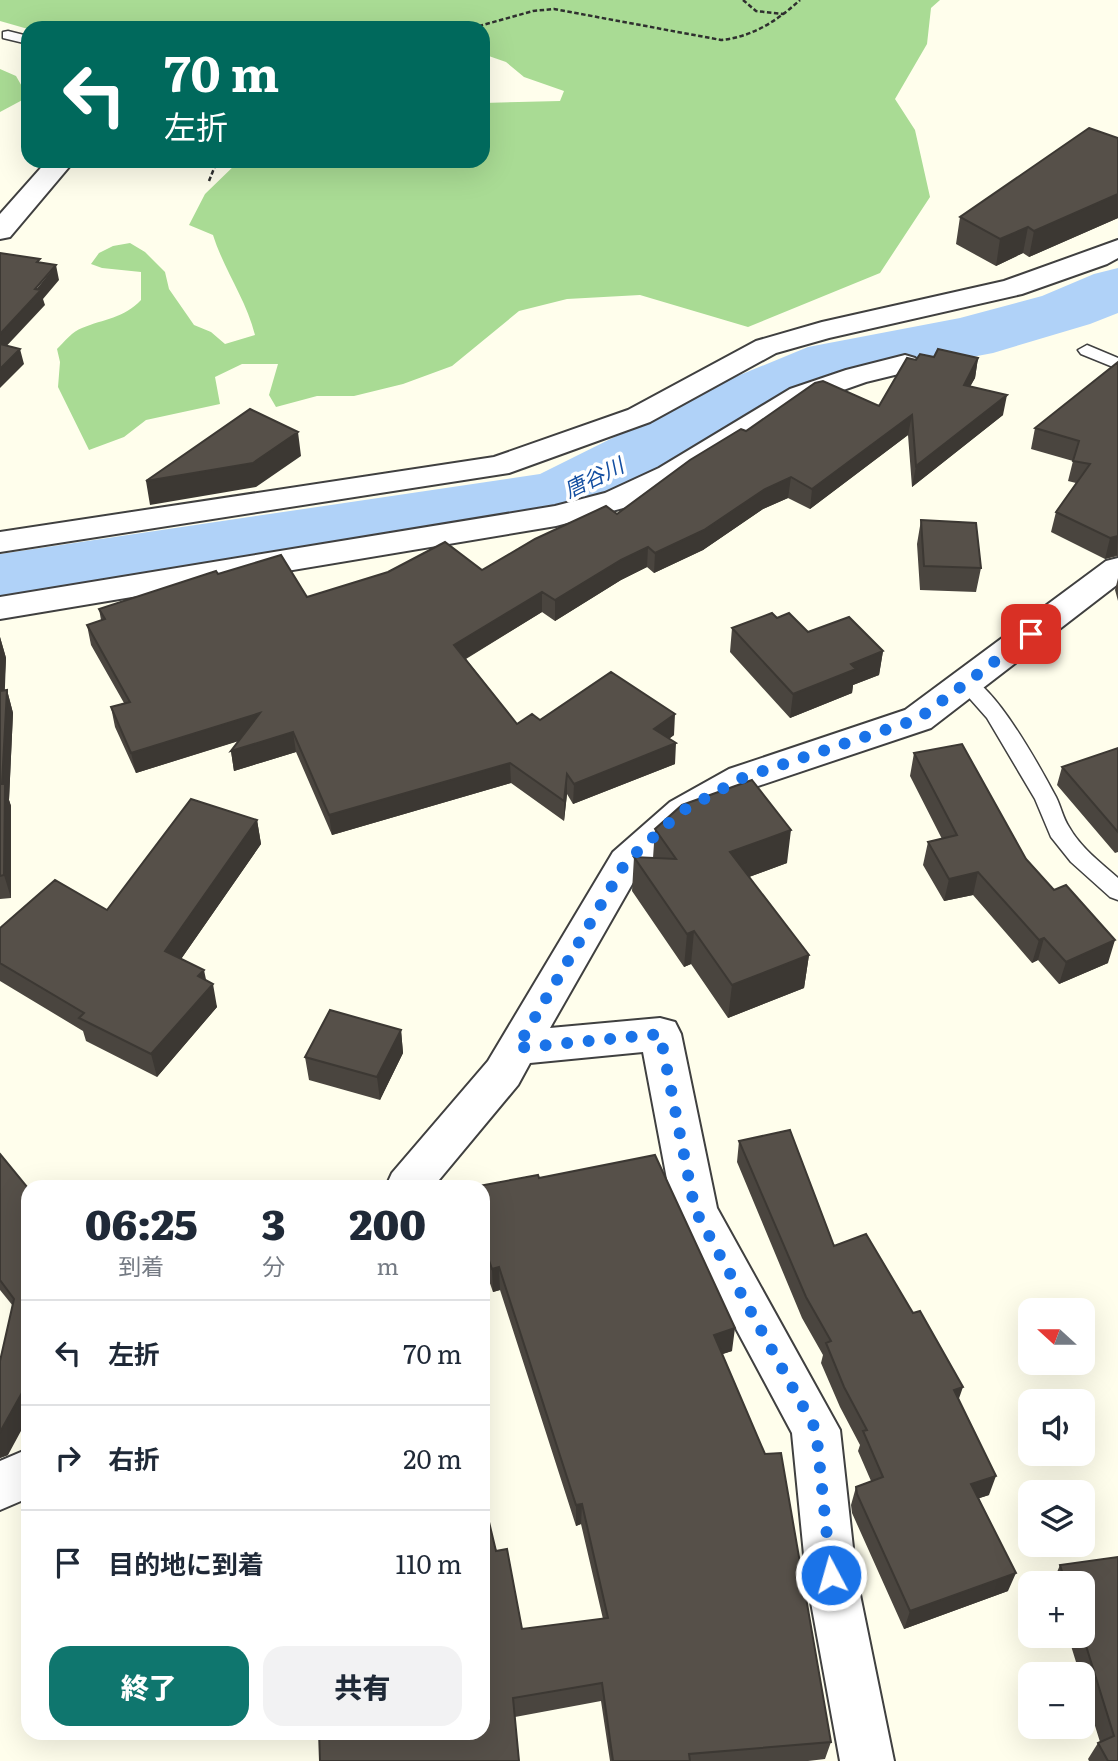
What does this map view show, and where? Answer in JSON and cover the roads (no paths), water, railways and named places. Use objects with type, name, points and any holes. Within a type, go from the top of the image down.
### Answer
[{"type":"street","points":[[0,231],[55,168]]},
{"type":"street","points":[[0,542],[498,466],[639,415],[766,347],[822,331],[1013,288],[1118,248]]},
{"type":"street","points":[[0,608],[556,516],[616,500],[670,475],[801,395],[856,376],[905,364]]},
{"type":"street","points":[[413,1180],[503,1073],[626,862],[682,811],[742,778],[918,719],[1118,568]]},
{"type":"street","points":[[517,1048],[660,1034],[695,1210],[816,1430],[831,1575],[867,1761]]},
{"type":"lane","points":[[8,35],[21,38]]},
{"type":"lane","points":[[1087,350],[1118,364]]},
{"type":"lane","points":[[966,683],[995,713],[1046,799],[1059,831],[1079,856],[1118,891]]},
{"type":"waterway","name":"唐谷川","points":[[0,580],[559,494],[760,392],[833,362],[968,338],[1066,310],[1118,288]]}]
